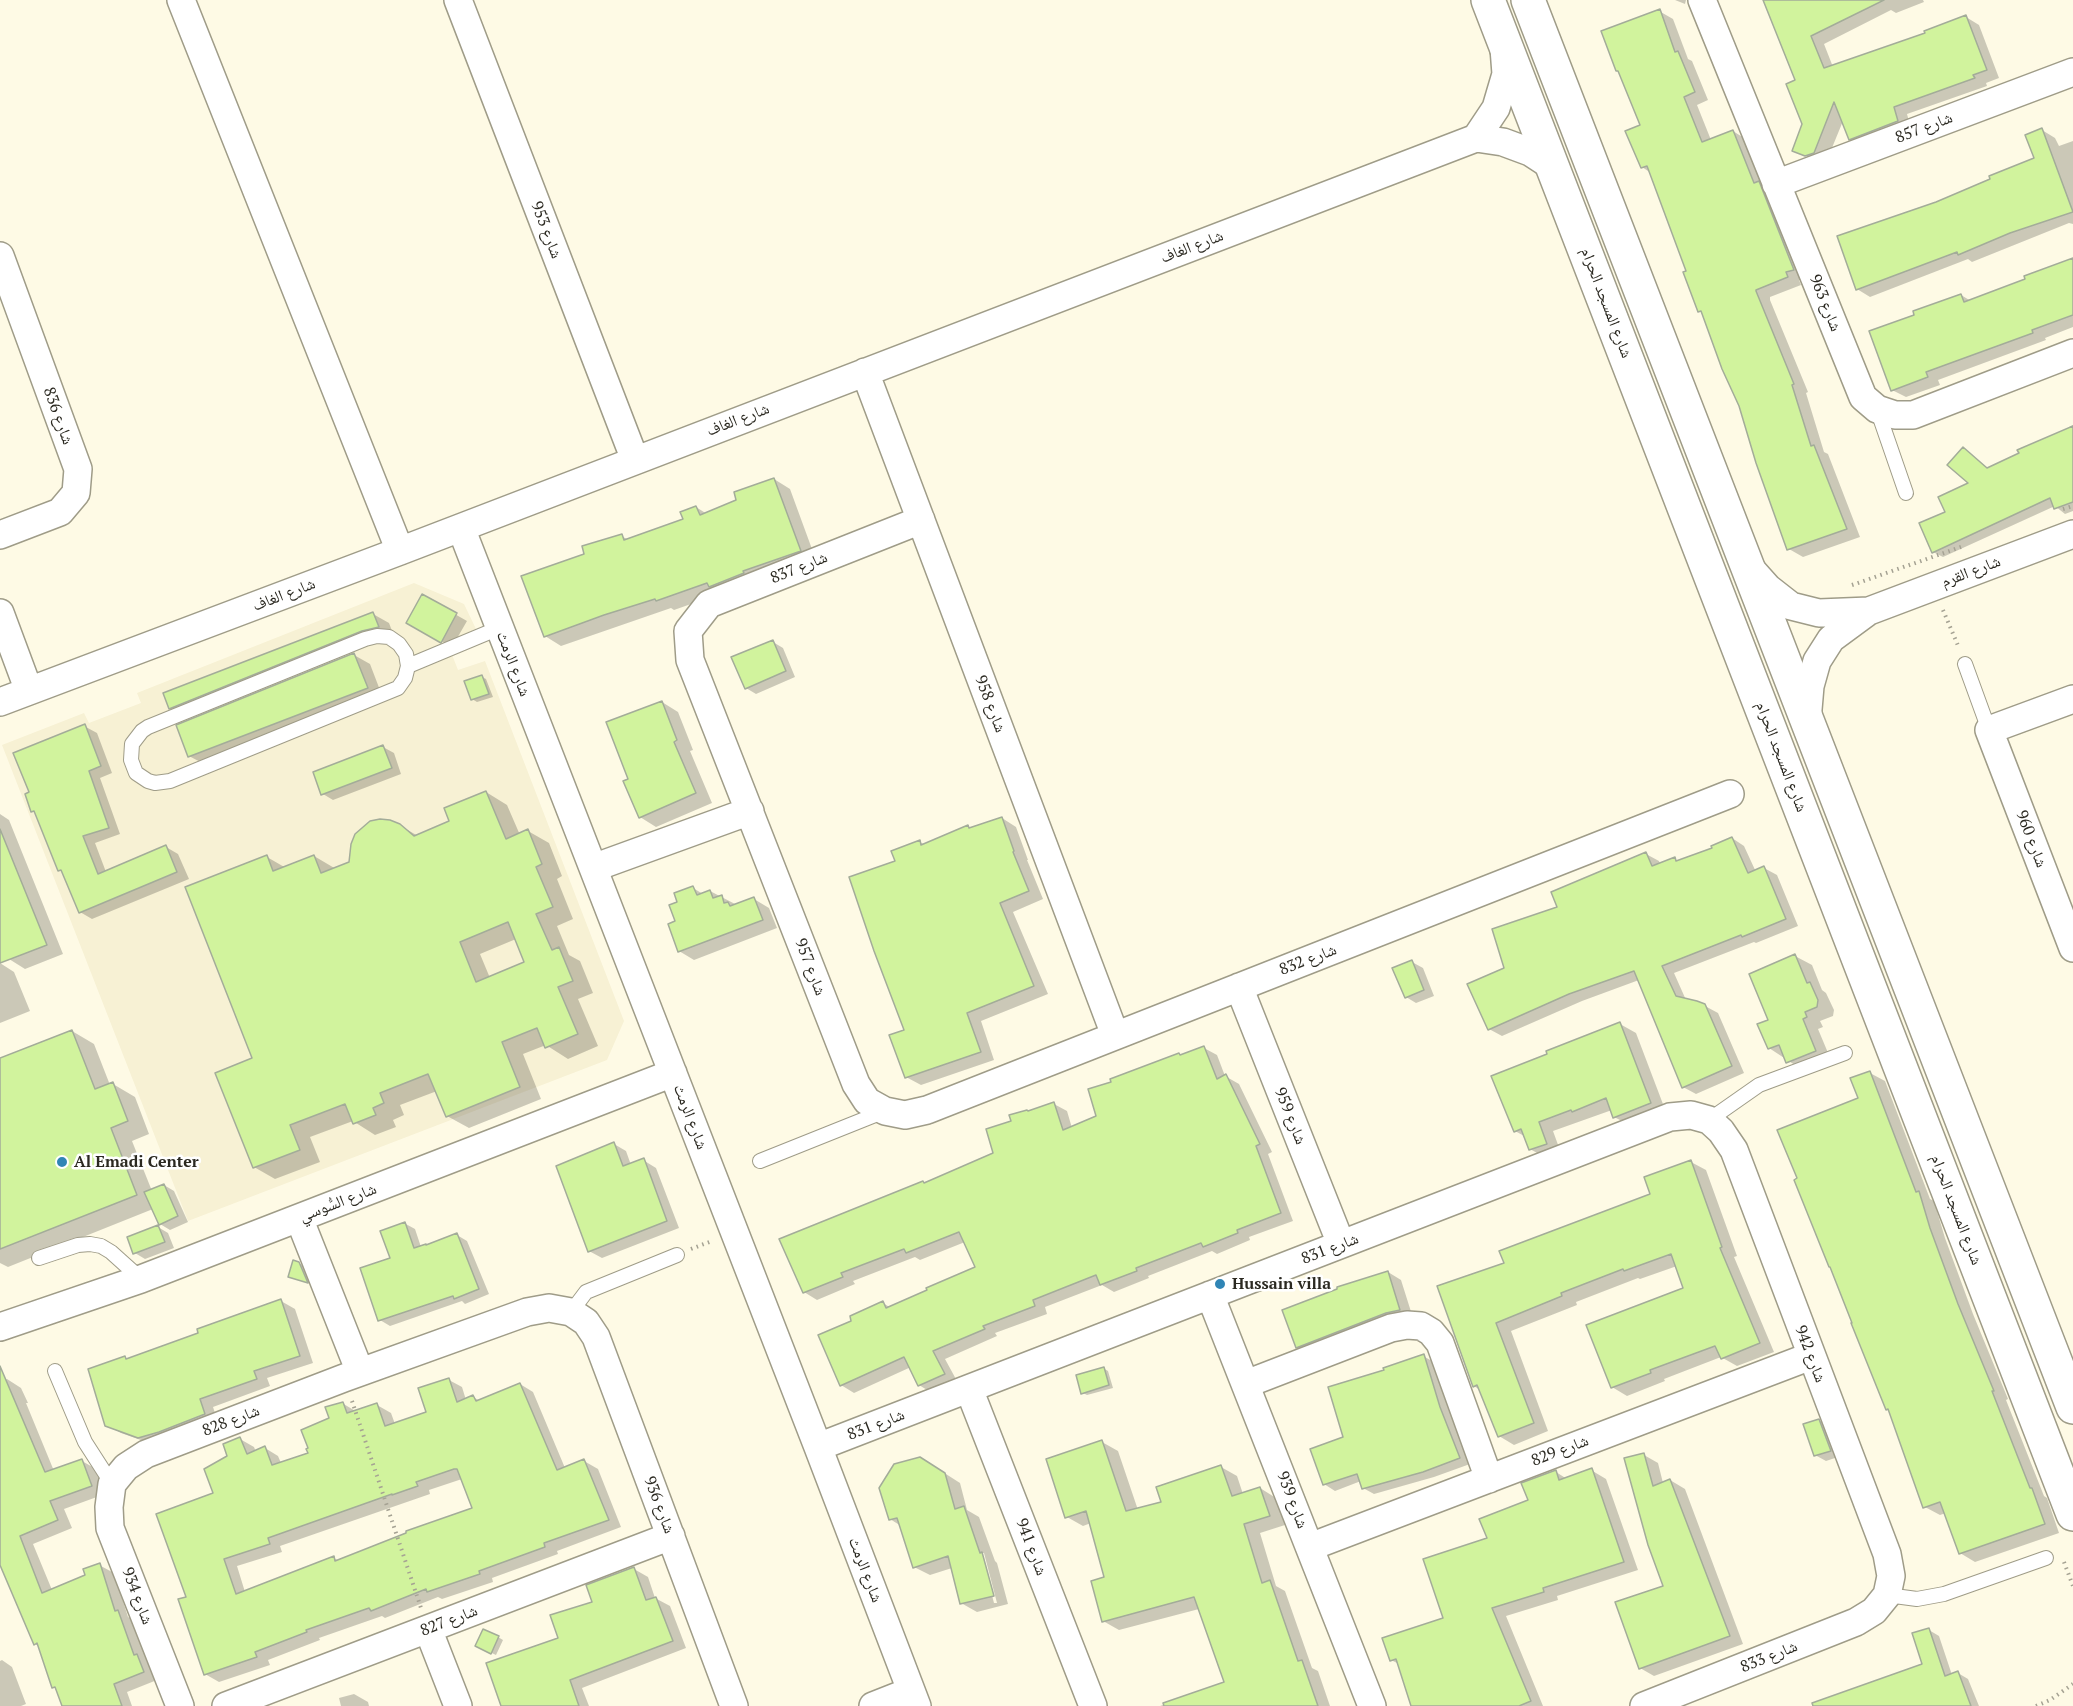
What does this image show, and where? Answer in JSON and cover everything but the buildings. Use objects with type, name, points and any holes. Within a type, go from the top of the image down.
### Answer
[{"type":"street","points":[[182,0],[400,551]]},
{"type":"street","name":"شارع 953","points":[[458,0],[635,460]]},
{"type":"street","name":"شارع المسجد الحرام","points":[[1488,0],[2073,1514]]},
{"type":"street","points":[[1528,0],[2073,1407]]},
{"type":"street","name":"شارع 963","points":[[1702,0],[1863,397],[1878,409]]},
{"type":"street","points":[[1503,38],[1506,74],[1496,108],[1476,138],[1503,142],[1530,152],[1553,167]]},
{"type":"street","name":"شارع 857","points":[[1776,184],[2073,72]]},
{"type":"street","name":"شارع الغاف","points":[[0,702],[461,528],[1476,138]]},
{"type":"street","name":"شارع 836","points":[[0,256],[78,469],[76,493],[60,512],[0,535]]},
{"type":"street","points":[[1878,409],[1895,415],[1913,415],[2073,353]]},
{"type":"street","name":"شارع 958","points":[[865,372],[1115,1035]]},
{"type":"street","name":"شارع 837","points":[[688,631],[709,604],[921,520]]},
{"type":"street","name":"شارع القرم","points":[[1807,721],[1810,686],[1817,660],[1831,639],[1869,610],[2068,522]]},
{"type":"street","name":"شارع الرمث","points":[[461,528],[914,1699]]},
{"type":"street","name":"شارع القرم","points":[[1745,563],[1768,588],[1791,606],[1819,613],[1869,610]]},
{"type":"street","points":[[0,613],[28,691]]},
{"type":"street","name":"شارع 957","points":[[688,631],[690,660],[856,1084],[867,1101],[885,1111]]},
{"type":"street","points":[[1989,730],[2073,699]]},
{"type":"street","name":"شارع 960","points":[[1989,730],[2073,948]]},
{"type":"street","name":"شارع 832","points":[[885,1111],[905,1115],[927,1110],[1730,794]]},
{"type":"street","points":[[593,868],[750,811]]},
{"type":"street","name":"شارع 959","points":[[1239,987],[1341,1245]]},
{"type":"street","name":"شارع السُّوسي","points":[[0,1327],[141,1279],[673,1073]]},
{"type":"street","name":"شارع 831","points":[[818,1447],[1670,1117],[1691,1115],[1709,1120]]},
{"type":"street","name":"شارع 942","points":[[1709,1120],[1721,1131],[1734,1150],[1887,1554],[1891,1576],[1887,1595]]},
{"type":"street","points":[[299,1218],[352,1375]]},
{"type":"street","name":"شارع 939","points":[[1210,1295],[1372,1706]]},
{"type":"street","name":"شارع 828","points":[[112,1484],[126,1467],[146,1454],[352,1375],[527,1312],[549,1308],[571,1312]]},
{"type":"street","name":"شارع 936","points":[[571,1312],[586,1322],[596,1338],[734,1706]]},
{"type":"street","points":[[1246,1384],[1391,1328],[1407,1325],[1421,1326],[1431,1332],[1440,1343],[1489,1479]]},
{"type":"street","name":"شارع 829","points":[[1310,1547],[1811,1356]]},
{"type":"street","name":"شارع 941","points":[[969,1389],[1093,1706]]},
{"type":"street","name":"شارع 934","points":[[112,1484],[109,1507],[110,1528],[180,1706]]},
{"type":"street","name":"شارع 827","points":[[226,1706],[671,1536]]},
{"type":"street","name":"شارع 833","points":[[1644,1706],[1856,1622],[1874,1611],[1887,1595]]},
{"type":"street","points":[[428,1629],[458,1706]]},
{"type":"street","points":[[873,1706],[914,1699]]},
{"type":"lane","points":[[1878,409],[1906,493]]},
{"type":"lane","points":[[408,666],[499,628]]},
{"type":"lane","points":[[377,636],[388,637],[399,644],[406,654],[408,666],[405,678],[398,688],[387,694],[170,781],[155,783],[148,781],[133,767],[132,744],[148,728],[365,639],[377,636]]},
{"type":"lane","points":[[1965,664],[1989,730]]},
{"type":"lane","points":[[1709,1120],[1759,1085],[1845,1053]]},
{"type":"lane","points":[[760,1161],[885,1111]]},
{"type":"lane","points":[[39,1258],[78,1245],[101,1246],[141,1279]]},
{"type":"lane","points":[[571,1312],[586,1292],[677,1255]]},
{"type":"lane","points":[[55,1371],[85,1442],[112,1484]]},
{"type":"lane","points":[[1887,1595],[1917,1599],[1944,1594],[2046,1558]]},
{"type":"path","points":[[2068,522],[2073,506]]},
{"type":"path","points":[[1845,587],[1964,546]]},
{"type":"path","points":[[1943,610],[1965,664]]},
{"type":"path","points":[[677,1255],[734,1231]]},
{"type":"path","points":[[352,1375],[428,1629]]},
{"type":"path","points":[[2036,1706],[2050,1700],[2073,1683]]},
{"type":"shaded area","points":[[414,583],[464,604],[476,629],[447,642],[458,670],[485,661],[624,1021],[607,1060],[188,1221],[2,745],[84,713],[89,723],[141,703],[137,693]]},
{"type":"place","name":"Al Emadi Center","points":[[62,1162]]},
{"type":"place","name":"Hussain villa","points":[[1220,1284]]}]
